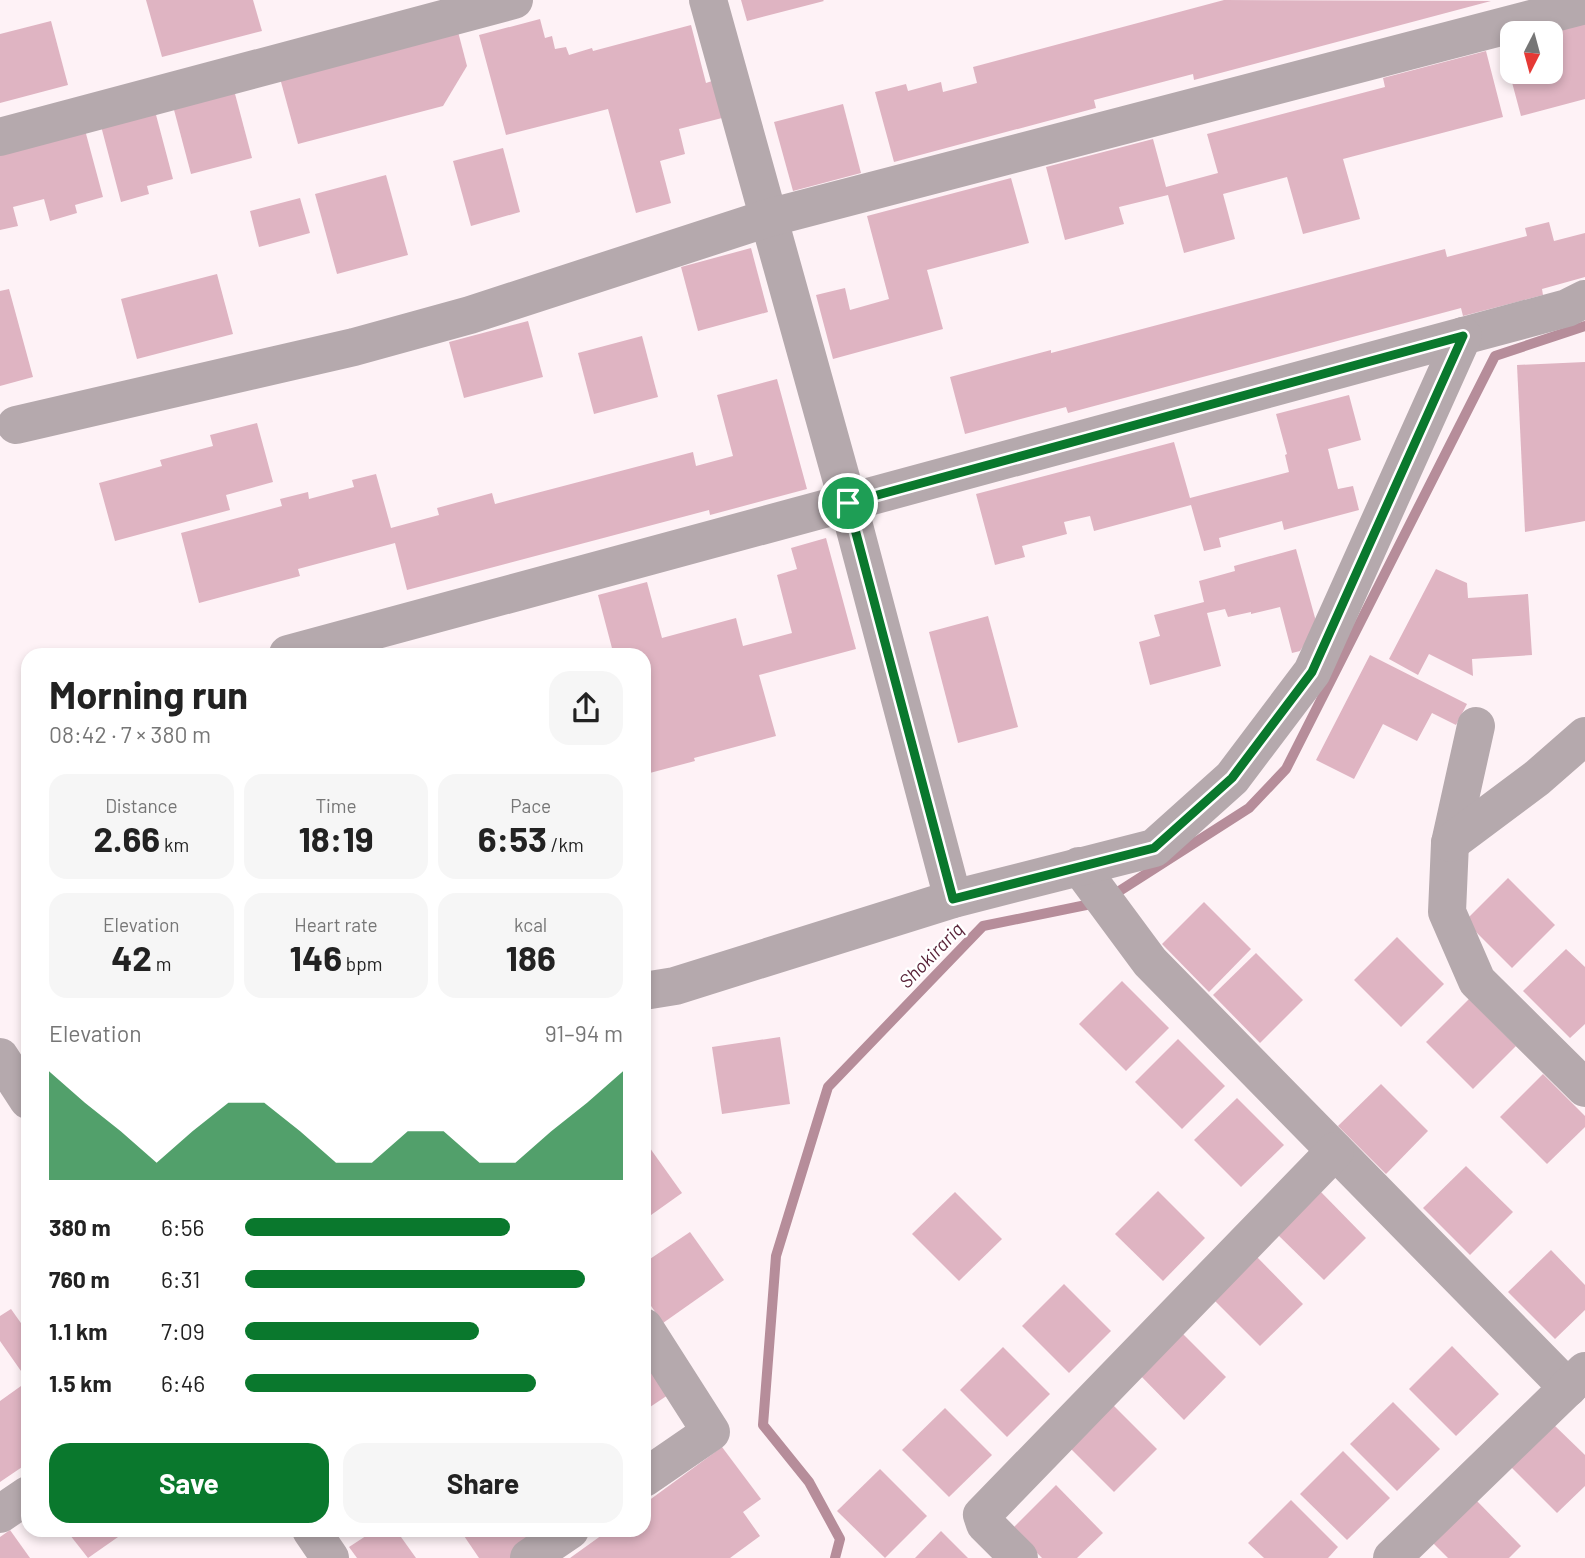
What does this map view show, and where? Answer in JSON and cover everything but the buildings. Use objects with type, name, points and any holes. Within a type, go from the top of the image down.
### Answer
[{"type":"street","points":[[0,136],[514,0]]},
{"type":"street","points":[[708,0],[848,503],[953,899]]},
{"type":"street","points":[[16,425],[354,347],[470,316],[768,218],[1585,5]]},
{"type":"street","points":[[310,648],[1567,308],[1585,299]]},
{"type":"street","points":[[651,990],[675,986],[953,899],[1097,891],[1154,848],[1232,778],[1312,672],[1463,336]]},
{"type":"street","points":[[1476,726],[1450,843],[1447,912],[1477,981],[1585,1088]]},
{"type":"street","points":[[1450,843],[1537,778],[1585,736]]},
{"type":"street","points":[[1097,891],[1150,962],[1335,1151],[1576,1379],[1392,1558]]},
{"type":"street","points":[[0,1057],[21,1089]]},
{"type":"street","points":[[1020,1558],[985,1524],[982,1514],[1335,1151]]},
{"type":"street","points":[[651,1338],[711,1432],[651,1473]]},
{"type":"street","points":[[0,1514],[21,1500]]},
{"type":"street","points":[[316,1537],[330,1558]]},
{"type":"street","points":[[529,1558],[560,1537]]},
{"type":"waterway","name":"Shokirariq","points":[[1110,897],[1249,808],[1286,769],[1495,356],[1585,326]]},
{"type":"waterway","name":"Shokirariq","points":[[835,1558],[840,1539],[809,1482],[763,1425],[776,1256],[828,1087],[983,926],[1096,903]]},
{"type":"route","points":[[1463,336],[1312,672],[1232,778],[1154,848],[953,899],[848,503],[1463,336]]}]
